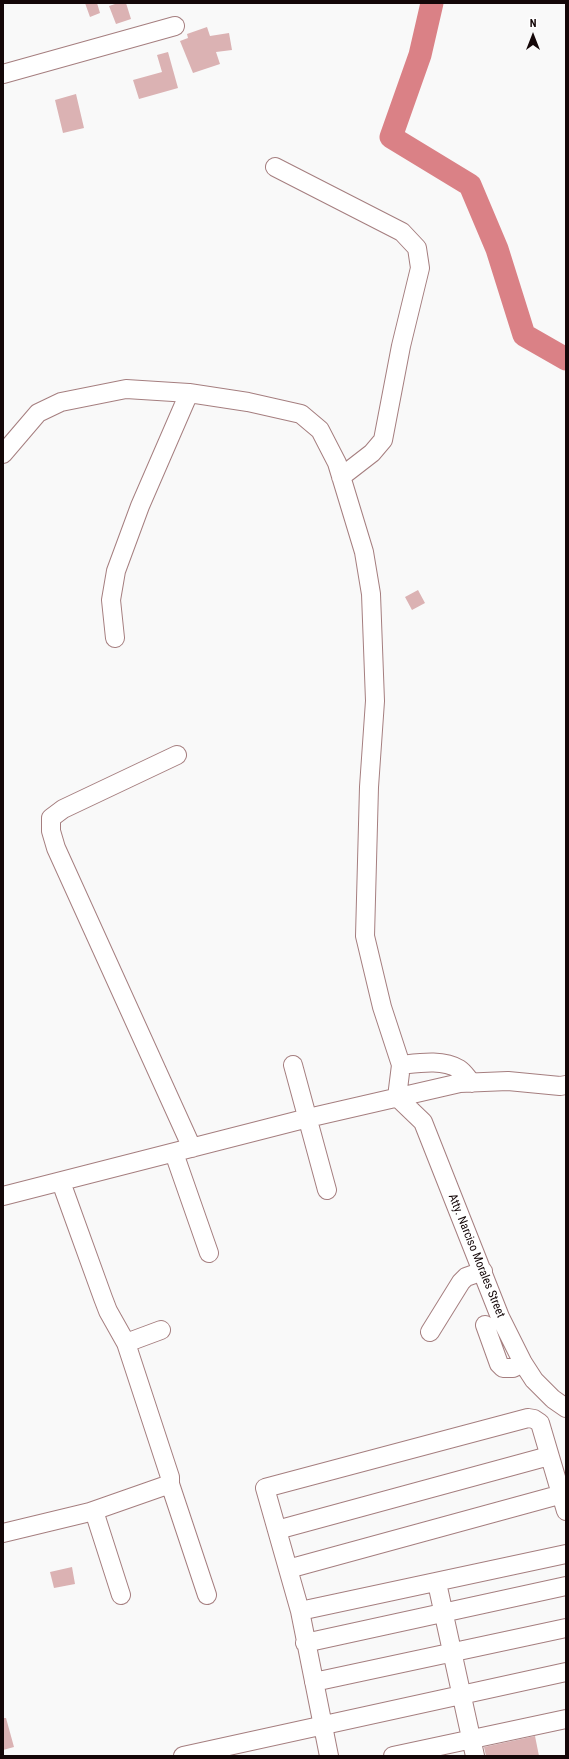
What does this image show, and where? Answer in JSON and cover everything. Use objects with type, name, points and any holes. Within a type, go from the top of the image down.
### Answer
[{"type":"street","points":[[3,74],[175,26]]},
{"type":"street","points":[[275,167],[402,232],[417,248],[420,268],[401,346],[383,440],[372,453],[341,476]]},
{"type":"street","points":[[3,454],[38,413],[61,402],[126,389],[189,393],[248,402],[301,414],[320,430],[337,463],[364,552],[371,594],[374,701],[369,787],[365,936],[382,1007],[401,1065],[397,1097]]},
{"type":"street","points":[[115,638],[111,600],[116,571],[143,499],[189,393]]},
{"type":"street","points":[[177,755],[63,809],[51,818],[51,830],[56,848],[192,1148]]},
{"type":"street","points":[[401,1065],[430,1062],[446,1065],[460,1069],[472,1083]]},
{"type":"street","points":[[293,1065],[327,1190]]},
{"type":"street","points":[[3,1196],[308,1118],[460,1084],[508,1081],[560,1086],[566,1085]]},
{"type":"street","name":"Atty. Narciso Morales Street","points":[[397,1097],[423,1122],[483,1271],[500,1318],[523,1362],[534,1380],[553,1399],[566,1408]]},
{"type":"street","points":[[174,1153],[209,1253]]},
{"type":"street","points":[[61,1182],[108,1311],[126,1343],[170,1477],[170,1484],[207,1595]]},
{"type":"street","points":[[430,1332],[466,1276],[483,1271]]},
{"type":"street","points":[[485,1325],[499,1364],[503,1368],[513,1368],[523,1362]]},
{"type":"street","points":[[126,1343],[161,1330]]},
{"type":"street","points":[[288,1568],[564,1499],[549,1456],[540,1423],[534,1419],[528,1418],[265,1488],[300,1611],[305,1643],[330,1756]]},
{"type":"street","points":[[277,1530],[549,1456]]},
{"type":"street","points":[[3,1532],[94,1511],[170,1484]]},
{"type":"street","points":[[94,1511],[121,1595]]},
{"type":"street","points":[[300,1611],[566,1554]]},
{"type":"street","points":[[437,1582],[473,1747]]},
{"type":"street","points":[[305,1643],[566,1586]]},
{"type":"street","points":[[314,1682],[566,1628]]},
{"type":"street","points":[[183,1756],[566,1672]]},
{"type":"street","points":[[393,1756],[473,1747],[566,1719]]},
{"type":"building","points":[[85,3],[97,3],[100,13],[90,17]]},
{"type":"building","points":[[118,3],[126,3],[131,19],[116,24],[109,6]]},
{"type":"building","points":[[207,27],[210,36],[229,33],[232,50],[216,52],[220,64],[193,73],[180,41],[188,38],[187,34]]},
{"type":"building","points":[[168,52],[178,88],[139,99],[133,80],[162,72],[157,55]]},
{"type":"building","points":[[76,94],[84,128],[63,133],[55,100]]},
{"type":"building","points":[[418,590],[425,603],[412,610],[405,597]]},
{"type":"building","points":[[72,1567],[75,1584],[54,1588],[50,1572]]},
{"type":"building","points":[[3,1718],[6,1718],[14,1747],[3,1750]]},
{"type":"building","points":[[535,1736],[539,1756],[486,1756],[484,1747]]},
{"type":"waterway","points":[[432,3],[420,55],[391,137],[470,185],[497,249],[524,335],[566,359]]}]
